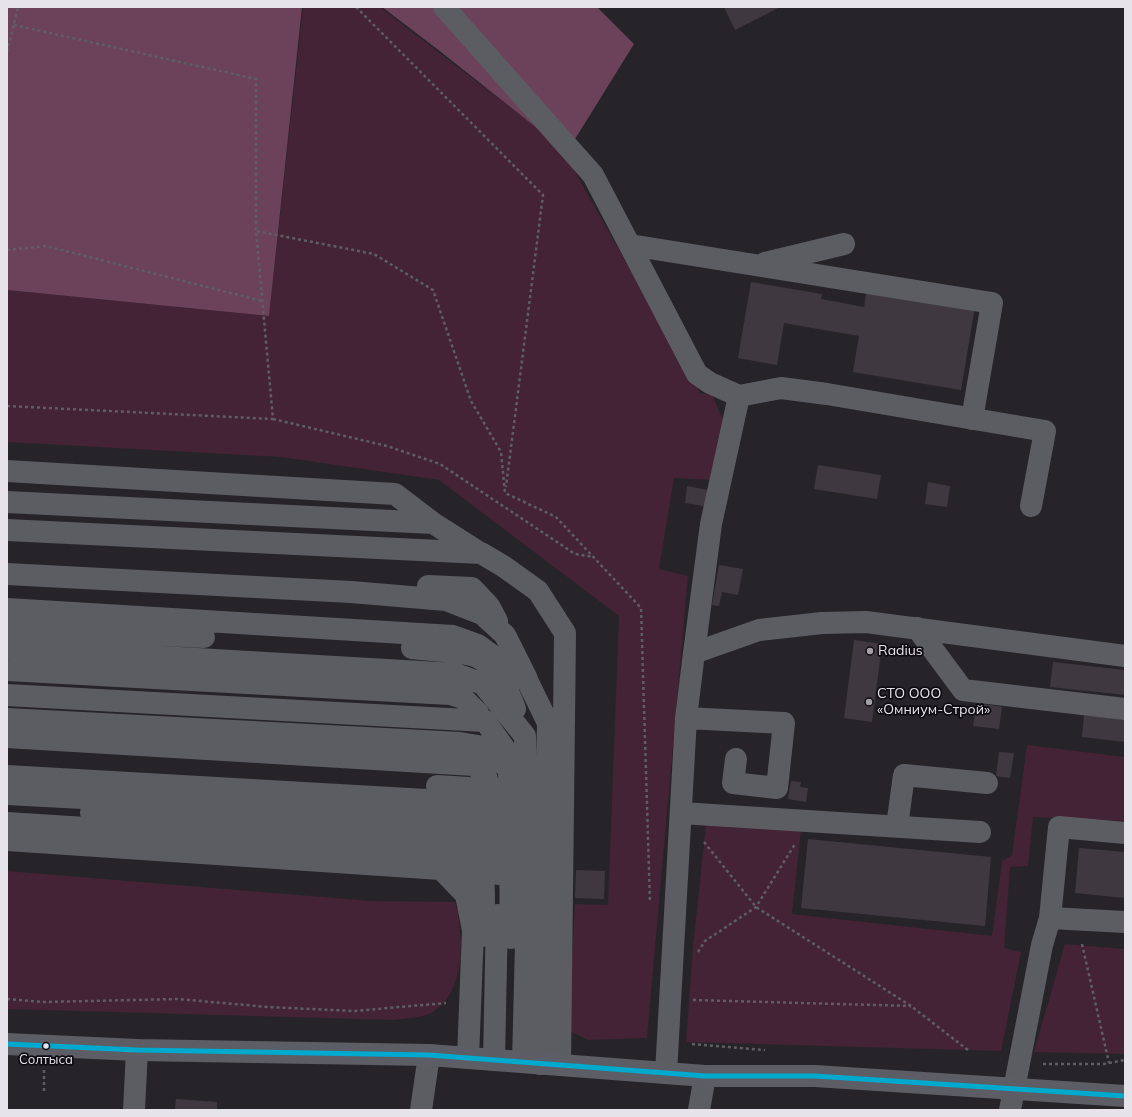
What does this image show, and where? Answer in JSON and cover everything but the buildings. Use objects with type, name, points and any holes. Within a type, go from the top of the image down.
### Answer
[{"type":"main road","points":[[7,1044],[137,1050],[429,1056],[705,1076],[816,1076],[1125,1096]]},
{"type":"street","points":[[444,7],[593,175],[697,374],[710,383],[739,396],[781,388],[827,394],[1045,431],[1031,506]]},
{"type":"street","points":[[755,265],[844,244]]},
{"type":"street","points":[[630,245],[992,303],[972,419]]},
{"type":"street","points":[[666,1073],[686,718],[711,524],[739,396]]},
{"type":"street","points":[[7,471],[395,494],[454,537],[503,566],[538,592],[565,633],[511,1062]]},
{"type":"street","points":[[7,489],[425,517]]},
{"type":"street","points":[[7,502],[425,517]]},
{"type":"street","points":[[7,515],[454,537]]},
{"type":"street","points":[[7,530],[481,553]]},
{"type":"street","points":[[7,542],[503,566]]},
{"type":"street","points":[[7,562],[472,588],[488,606],[498,635]]},
{"type":"street","points":[[7,574],[351,592],[446,600],[482,614],[498,635],[528,682],[548,723],[511,1062]]},
{"type":"street","points":[[7,587],[465,615],[498,635]]},
{"type":"street","points":[[7,598],[456,623],[498,635]]},
{"type":"street","points":[[7,609],[255,626],[453,636],[478,645],[528,682]]},
{"type":"street","points":[[694,653],[759,630],[822,623],[866,622],[1120,651]]},
{"type":"street","points":[[7,627],[399,647],[447,651],[476,656],[495,672],[512,699],[525,736],[527,903],[511,1062]]},
{"type":"street","points":[[917,628],[963,690],[1125,709]]},
{"type":"street","points":[[7,637],[416,658],[457,665],[483,684],[525,736]]},
{"type":"street","points":[[7,648],[456,674],[483,684]]},
{"type":"street","points":[[7,670],[450,694],[463,698],[481,717],[508,760],[511,902],[511,1062]]},
{"type":"street","points":[[7,683],[449,705],[481,717]]},
{"type":"street","points":[[7,695],[481,717]]},
{"type":"street","points":[[7,709],[473,734],[508,760]]},
{"type":"street","points":[[686,718],[784,723],[777,788],[734,783],[736,759]]},
{"type":"street","points":[[7,719],[460,743],[484,747],[508,760]]},
{"type":"street","points":[[7,737],[474,765],[486,776],[492,799],[497,850],[511,1062]]},
{"type":"street","points":[[7,750],[473,777],[492,799]]},
{"type":"street","points":[[7,761],[469,788],[492,799]]},
{"type":"street","points":[[898,826],[904,775],[987,783]]},
{"type":"street","points":[[7,776],[461,802],[479,814],[497,850]]},
{"type":"street","points":[[7,794],[444,817],[464,828],[479,853],[511,1062]]},
{"type":"street","points":[[7,808],[437,834],[460,844],[480,865]]},
{"type":"street","points":[[681,813],[980,832]]},
{"type":"street","points":[[7,823],[445,851],[463,860],[485,893]]},
{"type":"street","points":[[1010,1110],[1042,945],[1050,918],[1059,827],[1125,833]]},
{"type":"street","points":[[7,840],[441,869],[466,895],[468,902],[473,930],[470,1001],[511,1062]]},
{"type":"street","points":[[1050,918],[1125,922]]},
{"type":"street","points":[[134,1110],[137,1050]]},
{"type":"street","points":[[420,1110],[429,1056]]},
{"type":"street","points":[[700,1110],[705,1076]]},
{"type":"path","points":[[7,52],[18,7]]},
{"type":"path","points":[[356,7],[543,194],[505,493]]},
{"type":"path","points":[[14,25],[256,79],[256,231]]},
{"type":"path","points":[[7,250],[46,246],[262,301]]},
{"type":"path","points":[[273,419],[387,446],[440,464],[575,554],[594,557]]},
{"type":"path","points":[[681,813],[756,907],[911,1006],[968,1050]]},
{"type":"path","points":[[697,954],[704,941],[756,907],[808,822]]},
{"type":"path","points":[[1077,920],[1108,1063]]},
{"type":"path","points":[[7,999],[44,1002],[178,999],[268,1008],[354,1011],[470,1001]]},
{"type":"path","points":[[669,999],[911,1006]]},
{"type":"shaded area","points":[[7,7],[302,7],[269,316],[7,290]]},
{"type":"shaded area","points":[[303,7],[380,7],[563,148],[562,149],[700,393],[712,395],[723,420],[714,480],[674,478],[659,569],[688,576],[647,1038],[588,1040],[568,1030],[575,904],[608,905],[619,616],[439,480],[281,457],[7,442],[7,290],[269,316]]},
{"type":"shaded area","points":[[382,7],[597,7],[634,44],[567,152]]},
{"type":"shaded area","points":[[1027,745],[1125,757],[1125,821],[1033,817],[1028,866],[1010,867],[1004,948],[1021,952],[1001,1051],[686,1042],[693,947],[706,824],[801,829],[792,914],[992,936],[1002,861],[1012,855]]},
{"type":"shaded area","points":[[7,871],[372,901],[455,902],[458,915],[461,946],[457,978],[451,992],[443,1004],[431,1013],[418,1017],[395,1020],[7,1009]]},
{"type":"shaded area","points":[[1065,944],[1125,949],[1125,1054],[1034,1052]]},
{"type":"transit line","points":[[7,1044],[137,1050],[429,1055],[705,1076],[815,1076],[1125,1096]]},
{"type":"place","name":"Radius","points":[[870,651]]},
{"type":"place","name":"СТО ООО «Омниум-Строй»","points":[[869,702]]},
{"type":"place","name":"Солтыса","points":[[46,1046]]}]
